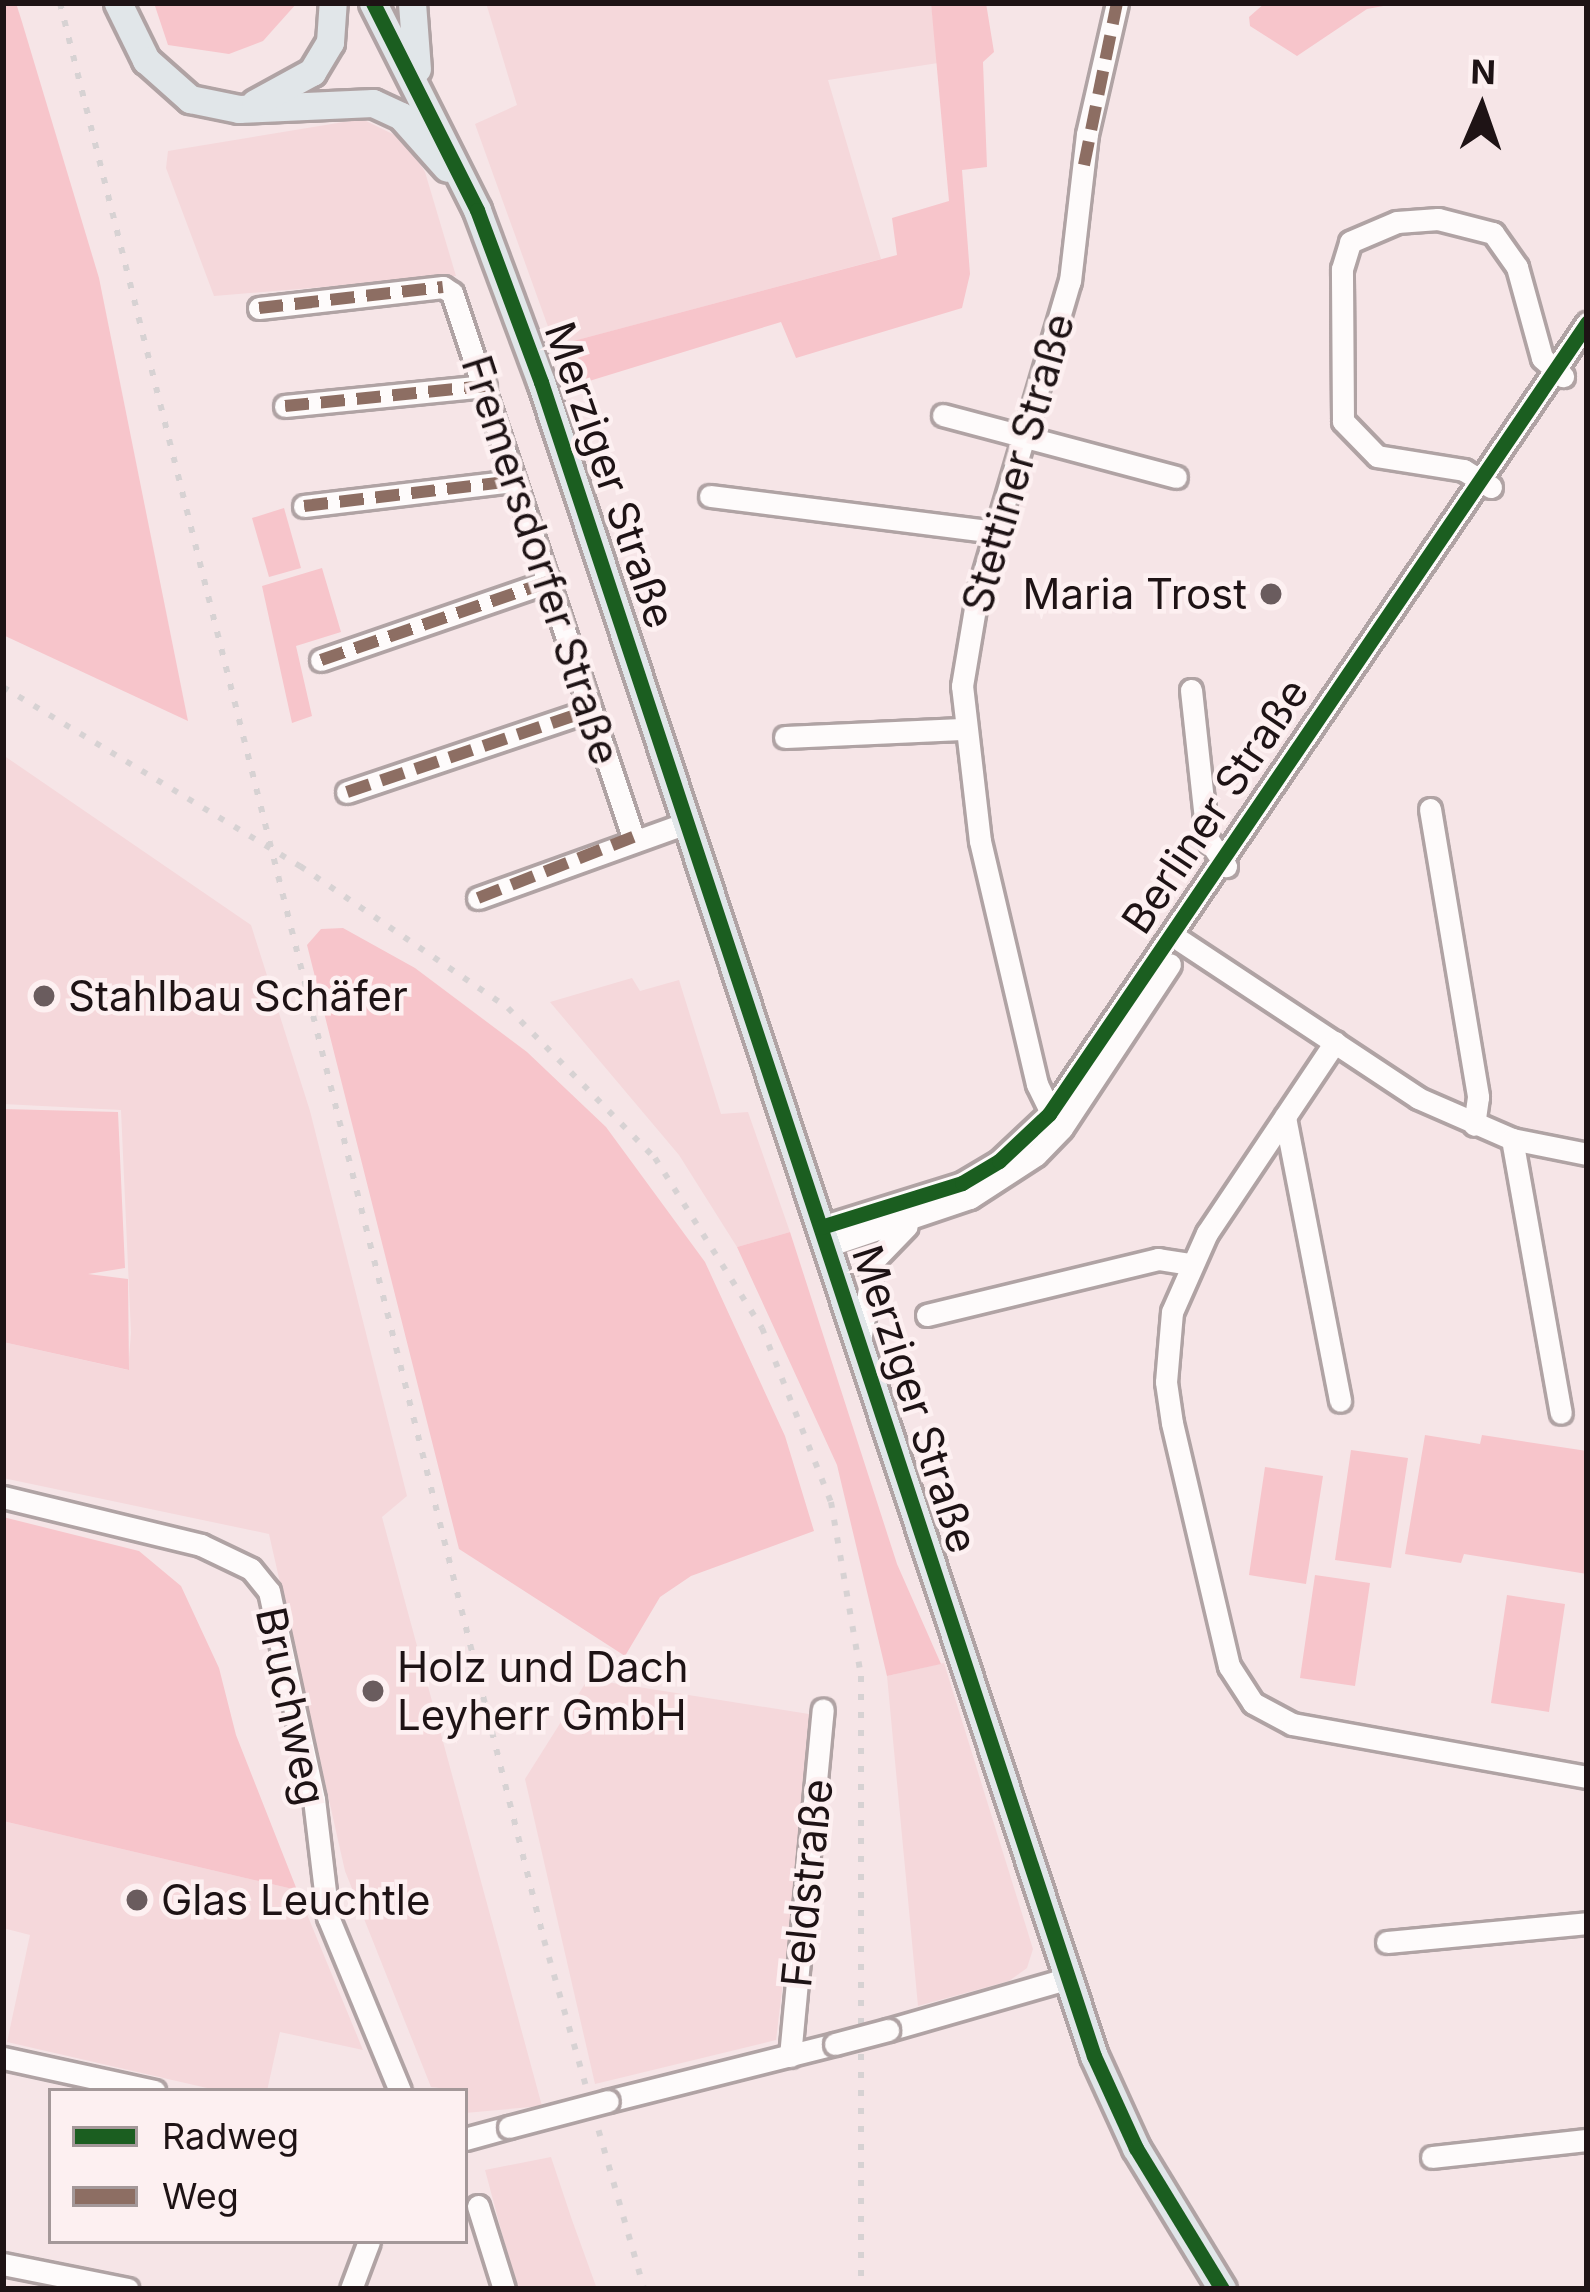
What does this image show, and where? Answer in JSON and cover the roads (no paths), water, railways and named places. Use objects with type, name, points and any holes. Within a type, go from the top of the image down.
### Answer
[{"type":"main road","points":[[118,3],[166,82],[190,99],[239,109],[390,108],[420,134],[477,210]]},
{"type":"main road","points":[[239,109],[312,71],[330,42],[333,3]]},
{"type":"main road","points":[[373,3],[420,85],[477,210]]},
{"type":"main road","points":[[412,3],[420,85]]},
{"type":"main road","name":"Merziger Straße","points":[[477,210],[689,822],[1066,1979],[1136,2148],[1222,2289]]},
{"type":"street","name":"Stettiner Straße","points":[[1056,1121],[980,841],[962,729],[965,652],[995,532],[1070,281],[1087,134],[1117,3]]},
{"type":"street","points":[[1486,483],[1377,456],[1343,421],[1339,362],[1350,242],[1397,222],[1438,219],[1493,233],[1517,267],[1542,358],[1560,374]]},
{"type":"street","name":"Fremersdorfer Straße","points":[[259,308],[443,287],[485,386],[633,837]]},
{"type":"street","name":"Berliner Straße","points":[[824,1236],[912,1222],[1008,1176],[1056,1121],[1560,374],[1587,323]]},
{"type":"street","name":"Berliner Straße","points":[[1560,374],[1587,348]]},
{"type":"street","points":[[285,406],[485,386]]},
{"type":"street","points":[[943,415],[1025,433],[1176,477]]},
{"type":"street","points":[[304,506],[515,482]]},
{"type":"street","points":[[710,496],[995,532]]},
{"type":"street","points":[[321,660],[550,581]]},
{"type":"street","points":[[1191,691],[1203,816],[1226,866]]},
{"type":"street","points":[[347,792],[591,710]]},
{"type":"street","points":[[785,737],[962,729]]},
{"type":"street","points":[[1430,809],[1432,857],[1478,1097],[1474,1125]]},
{"type":"street","points":[[478,898],[633,837],[689,822]]},
{"type":"street","points":[[1178,938],[1335,1042],[1474,1125],[1587,1154]]},
{"type":"street","points":[[1335,1042],[1191,1264],[1172,1312],[1166,1382],[1225,1651],[1253,1703],[1292,1724],[1587,1777]]},
{"type":"street","points":[[1285,1117],[1340,1401]]},
{"type":"street","name":"Berliner Straße","points":[[824,1236],[962,1183],[1056,1121]]},
{"type":"street","points":[[1511,1138],[1562,1413]]},
{"type":"street","name":"Berliner Straße","points":[[860,1347],[874,1260],[912,1222]]},
{"type":"street","points":[[927,1315],[1158,1259],[1191,1264]]},
{"type":"street","name":"Bruchweg","points":[[3,1497],[200,1545],[250,1569],[269,1592],[312,1785],[328,1916],[399,2088]]},
{"type":"street","name":"Feldstraße","points":[[790,2056],[823,1710]]},
{"type":"street","points":[[1387,1942],[1587,1923]]},
{"type":"street","name":"Feldstraße","points":[[468,2139],[1066,1979]]},
{"type":"street","points":[[3,2058],[140,2088]]},
{"type":"street","points":[[1432,2157],[1587,2140]]},
{"type":"street","points":[[478,2206],[504,2289]]},
{"type":"street","points":[[351,2289],[368,2244]]},
{"type":"street","points":[[3,2264],[128,2289]]},
{"type":"railway","points":[[60,3],[544,1940],[644,2289]]},
{"type":"railway","points":[[3,687],[300,866],[508,1008],[655,1158],[762,1328],[831,1502],[861,1676],[861,2289]]},
{"type":"place","name":"Maria Trost","points":[[1271,594]]},
{"type":"place","name":"Stahlbau Schäfer","points":[[44,996]]},
{"type":"place","name":"Holz und Dach Leyherr GmbH","points":[[373,1691]]},
{"type":"place","name":"Glas Leuchtle","points":[[137,1900]]}]
